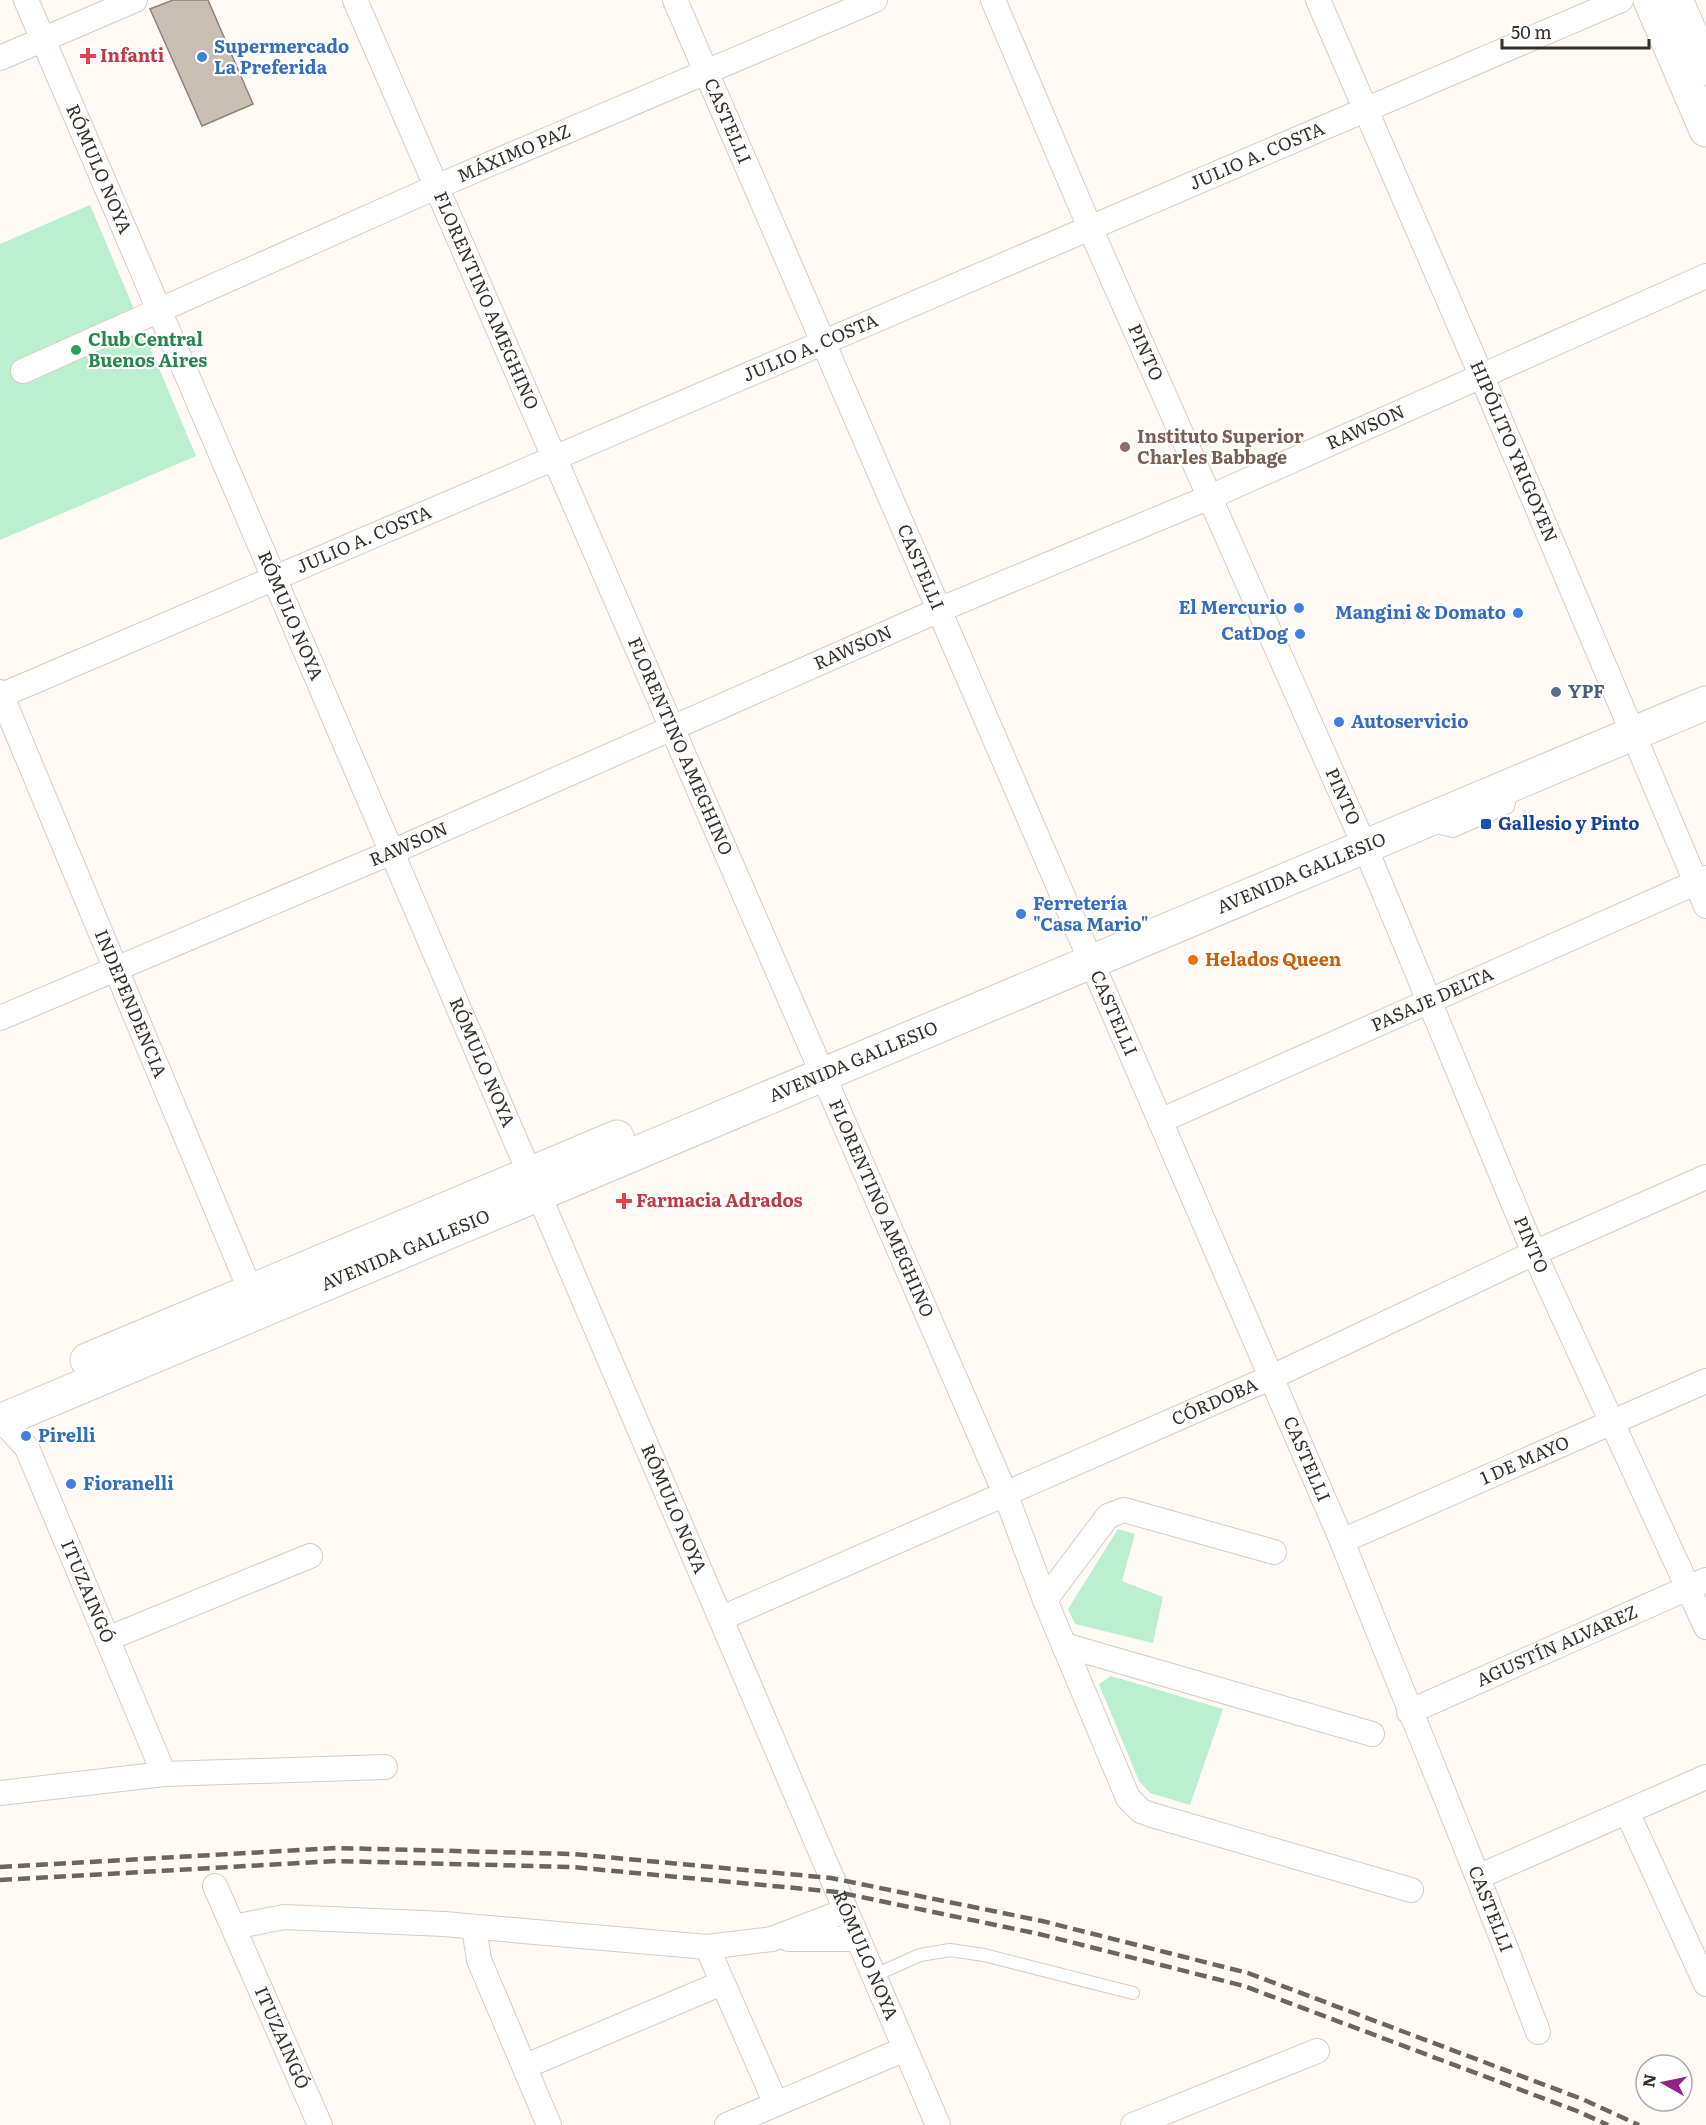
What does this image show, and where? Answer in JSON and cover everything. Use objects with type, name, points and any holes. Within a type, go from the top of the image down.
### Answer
[{"type":"main road","points":[[1650,0],[1706,130]]},
{"type":"main road","points":[[1676,0],[1706,68]]},
{"type":"main road","name":"AVENIDA GALLESIO","points":[[1360,837],[1422,823],[1513,785],[1629,724],[1706,680]]},
{"type":"main road","name":"AVENIDA GALLESIO","points":[[1,1414],[255,1302],[1629,724],[1706,703]]},
{"type":"street","name":"RÓMULO NOYA","points":[[26,0],[938,2125]]},
{"type":"street","points":[[0,58],[135,0]]},
{"type":"street","name":"FLORENTINO AMEGHINO","points":[[356,0],[1005,1493],[1045,1600],[1128,1798],[1141,1811],[1411,1890]]},
{"type":"street","name":"CASTELLI","points":[[675,0],[1342,1541],[1409,1712],[1480,1876],[1538,2032]]},
{"type":"street","name":"MÁXIMO PAZ","points":[[23,372],[436,186],[875,0]]},
{"type":"street","name":"PINTO","points":[[993,0],[1090,228],[1360,837],[1534,1253],[1613,1422],[1697,1584],[1706,1627]]},
{"type":"street","name":"HIPÓLITO YRIGOYEN","points":[[1318,0],[1482,377],[1629,724],[1701,880],[1706,906]]},
{"type":"street","name":"JULIO A. COSTA","points":[[0,695],[1621,0]]},
{"type":"street","name":"RAWSON","points":[[0,1018],[392,852],[939,610],[1210,497],[1706,276]]},
{"type":"street","name":"INDEPENDENCIA","points":[[0,695],[255,1302]]},
{"type":"street","name":"PASAJE DELTA","points":[[1160,1121],[1701,880]]},
{"type":"street","name":"CÓRDOBA","points":[[722,1618],[1272,1377],[1534,1253],[1706,1177]]},
{"type":"street","name":"1 DE MAYO","points":[[1342,1541],[1706,1381]]},
{"type":"street","name":"ITUZAINGÓ","points":[[1,1414],[27,1448],[164,1774]]},
{"type":"street","points":[[1045,1600],[1108,1516],[1124,1510],[1274,1552]]},
{"type":"street","points":[[107,1639],[310,1556]]},
{"type":"street","name":"AGUSTÍN ALVAREZ","points":[[1409,1712],[1697,1584]]},
{"type":"street","points":[[1064,1645],[1372,1734]]},
{"type":"street","points":[[0,1793],[164,1774],[385,1767]]},
{"type":"street","points":[[1480,1876],[1706,1777]]},
{"type":"street","points":[[1627,1812],[1700,1953],[1706,1984]]},
{"type":"street","name":"ITUZAINGÓ","points":[[215,1886],[320,2125]]},
{"type":"street","points":[[772,1939],[845,1911]]},
{"type":"street","points":[[234,1927],[284,1917],[474,1927],[707,1947],[772,1939],[857,1939]]},
{"type":"street","points":[[474,1927],[479,1960],[549,2125]]},
{"type":"street","points":[[707,1947],[776,2104]]},
{"type":"street","points":[[526,2067],[722,1983]]},
{"type":"street","points":[[727,2125],[905,2049]]},
{"type":"street","points":[[1133,2125],[1317,2051]]},
{"type":"lane","points":[[873,1976],[920,1955],[950,1950],[984,1955],[1133,1993]]},
{"type":"green space","name":"Club Central Buenos Aires","points":[[90,205],[196,456],[0,540],[0,244]]},
{"type":"green space","points":[[1118,1529],[1135,1534],[1122,1581],[1163,1597],[1153,1643],[1075,1624],[1068,1609]]},
{"type":"green space","points":[[1111,1676],[1223,1709],[1190,1805],[1150,1793],[1139,1781],[1099,1684]]},
{"type":"building","name":"Supermercado La Preferida","points":[[173,0],[208,0],[253,104],[202,126],[150,9]]},
{"type":"railway","points":[[0,1867],[336,1848],[573,1854],[831,1878],[1042,1921],[1248,1973],[1582,2099],[1639,2125]]},
{"type":"railway","points":[[0,1880],[336,1861],[572,1867],[837,1892],[1039,1934],[1244,1986],[1577,2111],[1608,2125]]},
{"type":"place","name":"Infanti","points":[[88,56]]},
{"type":"place","name":"Supermercado La Preferida","points":[[202,57]]},
{"type":"place","name":"Club Central Buenos Aires","points":[[76,350]]},
{"type":"place","name":"Instituto Superior Charles Babbage","points":[[1125,447]]},
{"type":"place","name":"El Mercurio","points":[[1299,608]]},
{"type":"place","name":"Mangini & Domato","points":[[1518,613]]},
{"type":"place","name":"CatDog","points":[[1300,634]]},
{"type":"place","name":"YPF","points":[[1556,692]]},
{"type":"place","name":"Autoservicio","points":[[1339,722]]},
{"type":"place","name":"Gallesio y Pinto","points":[[1486,824]]},
{"type":"place","name":"Ferretería \"Casa Mario\"","points":[[1021,914]]},
{"type":"place","name":"Helados Queen","points":[[1193,960]]},
{"type":"place","name":"Farmacia Adrados","points":[[624,1201]]},
{"type":"place","name":"Pirelli","points":[[26,1436]]},
{"type":"place","name":"Fioranelli","points":[[71,1484]]}]
